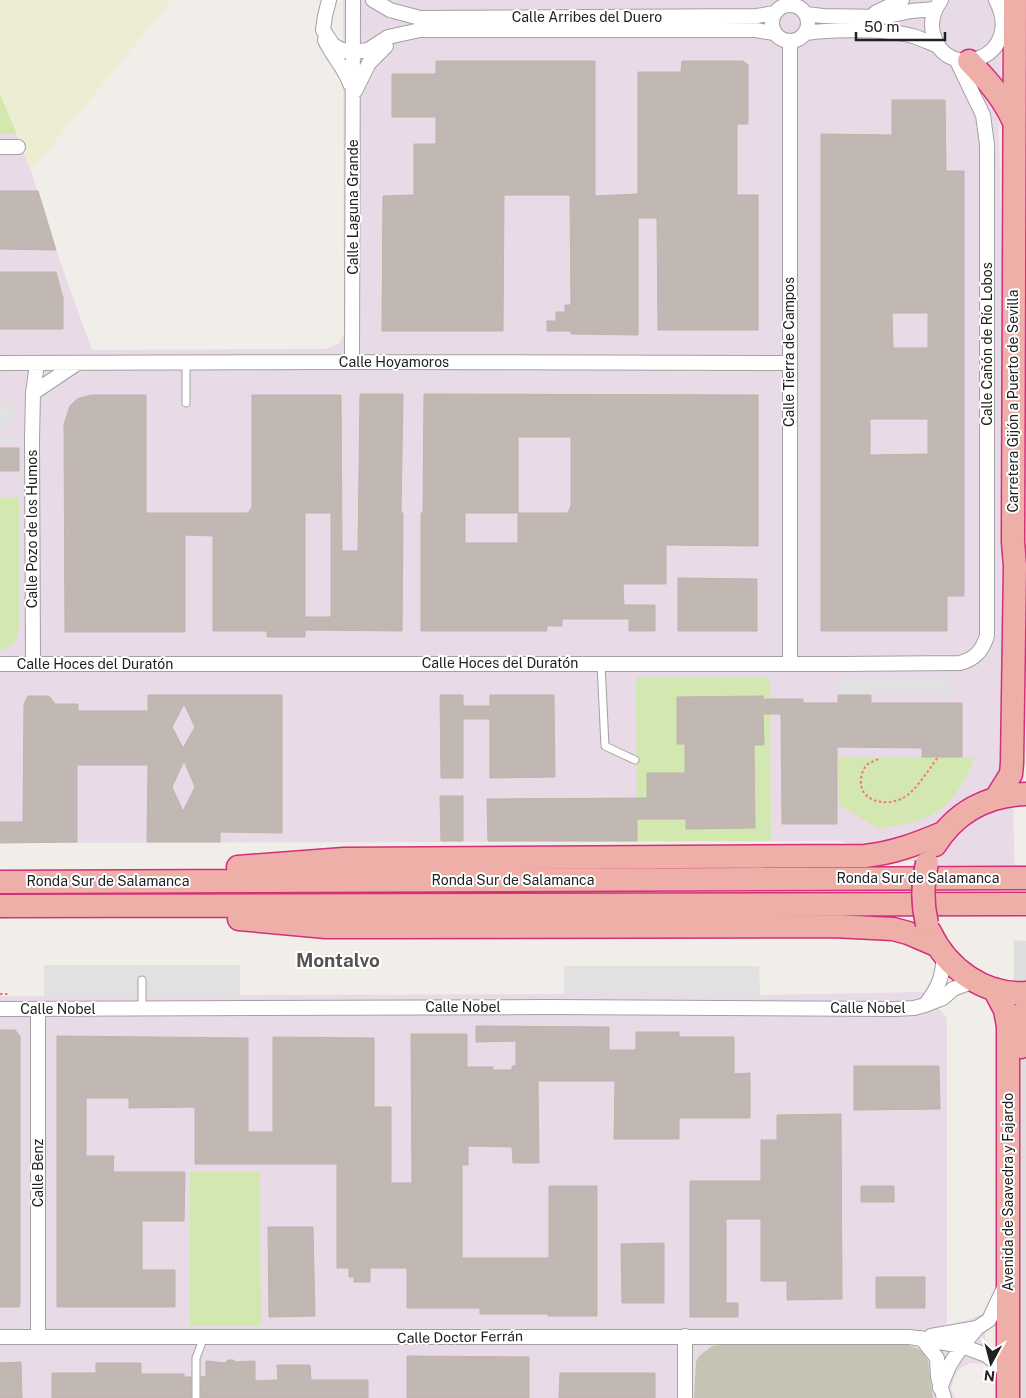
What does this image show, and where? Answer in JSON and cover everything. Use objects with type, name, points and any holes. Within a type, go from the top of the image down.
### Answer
[{"type":"highway","name":"Carretera Gijón a Puerto de Sevilla","points":[[996,798],[1011,774],[1012,763],[1015,566],[1013,542],[1014,122],[1006,15],[1022,10],[1022,0]]},
{"type":"highway","points":[[1006,15],[1022,55],[1021,208],[1026,261]]},
{"type":"highway","points":[[962,60],[996,89],[1006,104],[1014,122]]},
{"type":"highway","name":"Carretera Gijón a Puerto de Sevilla","points":[[1026,327],[1023,755],[1026,766]]},
{"type":"highway","points":[[940,951],[927,924],[923,908],[922,882],[932,850],[942,833],[960,815],[996,798],[1026,794]]},
{"type":"highway","points":[[44,882],[146,871],[198,871],[336,859],[865,856],[883,854],[915,845],[942,833]]},
{"type":"highway","name":"Ronda Sur de Salamanca","points":[[0,882],[1026,878]]},
{"type":"highway","name":"Ronda Sur de Salamanca","points":[[0,906],[1026,904]]},
{"type":"highway","points":[[49,906],[336,927],[514,928],[807,925],[876,928],[908,933],[940,951],[956,968],[984,985],[1008,992],[1026,993]]},
{"type":"highway","name":"Avenida de Saavedra y Fajardo","points":[[984,985],[1005,1010],[1008,1026],[1008,1398]]},
{"type":"highway","name":"Avenida de Saavedra y Fajardo","points":[[1021,1398],[1022,1250],[1019,1228],[1022,1021],[1026,1008]]},
{"type":"street","points":[[338,0],[328,5],[323,30],[324,39],[346,73],[353,95]]},
{"type":"street","name":"Calle Laguna Grande","points":[[352,362],[353,0]]},
{"type":"street","name":"Calle Arribes del Duero","points":[[373,0],[390,10],[420,18],[748,16],[774,13]]},
{"type":"street","name":"Calle Arribes del Duero","points":[[384,0],[399,12]]},
{"type":"street","points":[[866,16],[902,0]]},
{"type":"street","points":[[790,2],[806,14],[809,21],[806,33],[799,40],[790,42],[783,40],[774,33],[772,21],[774,13],[790,2]]},
{"type":"street","points":[[806,14],[823,16],[892,16],[936,4]]},
{"type":"street","points":[[936,4],[932,18],[934,38],[938,46],[946,54],[962,60],[979,59],[989,55],[996,48],[1006,15]]},
{"type":"street","points":[[323,30],[333,45],[342,50],[353,52]]},
{"type":"street","name":"Calle Arribes del Duero","points":[[353,52],[368,50],[388,37],[420,30],[745,30],[774,33]]},
{"type":"street","points":[[806,33],[822,30],[890,32],[913,36],[938,46]]},
{"type":"street","points":[[353,95],[368,63],[378,52],[402,33]]},
{"type":"street","name":"Calle Tierra de Campos","points":[[790,42],[790,663]]},
{"type":"street","name":"Calle Cañón de Río Lobos","points":[[962,60],[982,115],[987,145],[987,636]]},
{"type":"street","points":[[0,147],[18,147]]},
{"type":"street","name":"Calle Hoyamoros","points":[[0,363],[789,363]]},
{"type":"street","name":"Calle Pozo de los Humos","points":[[33,664],[32,439],[37,364]]},
{"type":"street","points":[[34,393],[77,364]]},
{"type":"street","name":"Calle Hoces del Duratón","points":[[0,664],[960,663],[973,658],[979,653],[987,636]]},
{"type":"street","name":"Calle Nobel","points":[[926,1005],[938,988],[943,972],[940,951]]},
{"type":"street","name":"Calle Nobel","points":[[0,1009],[557,1007],[894,1009],[926,1005],[943,998],[953,990],[984,985]]},
{"type":"street","name":"Calle Benz","points":[[38,1009],[38,1337]]},
{"type":"street","points":[[942,1393],[949,1366],[977,1328],[989,1320],[1008,1278]]},
{"type":"street","name":"Calle Doctor Ferrán","points":[[921,1338],[977,1328]]},
{"type":"street","points":[[685,1336],[685,1398]]},
{"type":"street","name":"Calle Doctor Ferrán","points":[[0,1337],[685,1336],[921,1338],[962,1346],[986,1355],[1008,1372]]},
{"type":"street","points":[[921,1338],[937,1358],[942,1393]]},
{"type":"lane","points":[[186,363],[186,402]]},
{"type":"lane","points":[[601,663],[605,746],[635,760]]},
{"type":"lane","points":[[142,980],[142,1008]]},
{"type":"lane","points":[[196,1398],[196,1358],[201,1345],[201,1337]]},
{"type":"path","points":[[878,759],[867,765],[862,772],[864,794],[871,800],[891,802],[904,798],[911,792],[938,757]]},
{"type":"shaded area","points":[[343,0],[1003,0],[999,131],[1015,889],[839,841],[0,843],[0,94],[31,171],[56,250],[92,350],[325,349],[340,343],[344,333]]},
{"type":"shaded area","points":[[0,397],[3,404],[15,404],[15,422],[5,422],[5,432],[0,432]]},
{"type":"shaded area","points":[[0,435],[12,435],[12,443],[0,443]]},
{"type":"shaded area","points":[[949,677],[950,695],[838,695],[838,678]]},
{"type":"shaded area","points":[[1014,940],[1026,941],[1026,1398],[1014,1398]]},
{"type":"shaded area","points":[[44,965],[240,965],[240,995],[564,994],[564,966],[759,966],[760,995],[924,992],[947,1018],[947,1325],[985,1313],[985,1364],[970,1363],[957,1372],[951,1388],[955,1398],[0,1398],[0,996],[44,996]]},
{"type":"shaded area","points":[[44,965],[240,965],[240,995],[44,996]]},
{"type":"shaded area","points":[[564,966],[759,966],[759,995],[564,994]]},
{"type":"shaded area","points":[[905,1344],[922,1351],[928,1361],[933,1398],[694,1398],[696,1362],[699,1356],[712,1346]]},
{"type":"green space","points":[[0,0],[172,0],[31,171],[0,94]]},
{"type":"green space","points":[[0,94],[17,134],[0,134]]},
{"type":"green space","points":[[0,497],[19,497],[19,631],[13,644],[0,650]]},
{"type":"green space","points":[[636,677],[770,677],[771,841],[637,841]]},
{"type":"green space","points":[[838,757],[974,758],[971,767],[955,794],[938,811],[917,821],[879,829],[839,805]]},
{"type":"green space","points":[[190,1172],[260,1172],[261,1326],[190,1326]]},
{"type":"building","points":[[436,61],[595,61],[595,196],[638,194],[638,72],[681,72],[682,61],[743,61],[748,65],[748,124],[737,124],[737,195],[758,195],[758,330],[658,330],[657,218],[638,218],[638,335],[571,334],[571,331],[547,331],[547,321],[556,321],[556,312],[565,312],[565,305],[571,305],[570,195],[504,195],[503,331],[382,331],[383,196],[414,195],[414,144],[436,144],[436,117],[392,117],[392,74],[436,74]]},
{"type":"building","points":[[892,100],[945,100],[946,171],[964,171],[964,596],[947,596],[947,631],[821,631],[821,134],[892,135]],"holes":[[[892,313],[928,313],[928,348],[893,348]],[[870,419],[928,419],[928,454],[870,455]]]},
{"type":"building","points":[[0,191],[38,191],[56,250],[0,249]]},
{"type":"building","points":[[0,272],[56,272],[63,298],[63,329],[0,329]]},
{"type":"building","points":[[360,394],[403,394],[402,631],[305,630],[305,637],[267,637],[267,631],[213,631],[213,536],[185,535],[185,632],[65,632],[64,424],[70,406],[77,399],[91,395],[146,395],[146,513],[248,513],[252,507],[252,395],[341,395],[342,551],[358,551]],"holes":[[[305,513],[331,513],[331,617],[305,617]]]},
{"type":"building","points":[[424,394],[758,395],[758,546],[666,545],[666,584],[623,584],[624,605],[655,605],[655,631],[629,631],[629,619],[562,619],[562,626],[547,626],[547,631],[421,631],[421,513],[423,513]],"holes":[[[518,437],[571,437],[571,505],[568,513],[518,513]],[[465,513],[518,513],[518,543],[465,543]]]},
{"type":"building","points":[[0,448],[19,448],[19,471],[0,471]]},
{"type":"building","points":[[678,578],[757,579],[757,631],[678,631]]},
{"type":"building","points":[[148,695],[282,695],[282,833],[220,832],[220,842],[147,842],[148,765],[77,765],[77,842],[0,843],[0,822],[23,822],[24,704],[28,696],[49,696],[55,704],[78,704],[78,711],[148,711]],"holes":[[[184,704],[195,727],[183,748],[172,727]],[[184,761],[195,787],[183,811],[172,787]]]},
{"type":"building","points":[[440,695],[463,695],[463,706],[490,706],[490,695],[554,695],[555,777],[490,778],[490,719],[463,719],[463,778],[441,778]]},
{"type":"building","points":[[838,695],[871,695],[871,703],[962,703],[962,757],[922,757],[922,748],[837,747],[837,824],[782,824],[781,714],[763,714],[764,745],[754,745],[755,828],[686,829],[686,819],[637,819],[637,841],[488,841],[487,799],[647,798],[647,773],[685,773],[685,744],[677,744],[677,697],[763,696],[763,699],[803,699],[803,703],[838,703]]},
{"type":"building","points":[[440,796],[463,796],[463,841],[441,841]]},
{"type":"building","points":[[476,1026],[609,1027],[609,1050],[636,1050],[636,1032],[679,1032],[679,1037],[734,1037],[734,1074],[750,1073],[750,1118],[679,1118],[679,1139],[614,1139],[615,1081],[538,1081],[539,1163],[513,1163],[512,1147],[468,1146],[468,1165],[462,1165],[462,1258],[549,1258],[549,1186],[597,1186],[597,1316],[480,1314],[480,1308],[407,1308],[407,1268],[370,1268],[370,1282],[354,1282],[354,1277],[349,1277],[349,1268],[337,1268],[337,1164],[195,1164],[195,1107],[129,1108],[129,1098],[86,1098],[86,1156],[114,1156],[113,1172],[185,1172],[184,1221],[142,1221],[142,1270],[175,1270],[175,1307],[57,1307],[57,1036],[248,1038],[248,1132],[273,1132],[273,1037],[374,1038],[374,1107],[391,1107],[391,1183],[412,1183],[411,1034],[467,1034],[467,1067],[493,1067],[493,1070],[512,1070],[512,1066],[516,1066],[516,1041],[476,1042]]},
{"type":"building","points":[[0,1030],[15,1030],[20,1036],[19,1307],[0,1307]]},
{"type":"building","points":[[854,1066],[939,1066],[940,1109],[854,1110]]},
{"type":"building","points":[[841,1114],[842,1299],[787,1300],[787,1281],[761,1281],[761,1219],[726,1219],[726,1303],[738,1303],[738,1317],[690,1317],[690,1181],[761,1181],[761,1140],[777,1140],[777,1115]]},
{"type":"building","points":[[861,1186],[894,1186],[894,1202],[861,1202]]},
{"type":"building","points":[[268,1227],[313,1227],[315,1316],[269,1317]]},
{"type":"building","points":[[664,1243],[664,1303],[622,1303],[621,1244]]},
{"type":"building","points":[[876,1277],[925,1277],[925,1308],[876,1308]]},
{"type":"building","points":[[407,1356],[529,1357],[529,1398],[407,1398]]},
{"type":"building","points":[[228,1360],[236,1362],[255,1361],[255,1381],[278,1380],[277,1365],[310,1365],[311,1380],[368,1380],[368,1398],[201,1398],[201,1377],[206,1376],[206,1361],[225,1363]]},
{"type":"building","points":[[21,1362],[22,1398],[0,1398],[0,1363]]},
{"type":"building","points":[[96,1363],[141,1363],[141,1374],[184,1374],[184,1377],[191,1377],[191,1398],[52,1398],[52,1373],[96,1373]]},
{"type":"building","points":[[560,1373],[655,1373],[655,1398],[559,1398]]},
{"type":"district","name":"Montalvo","points":[[338,960]]}]
